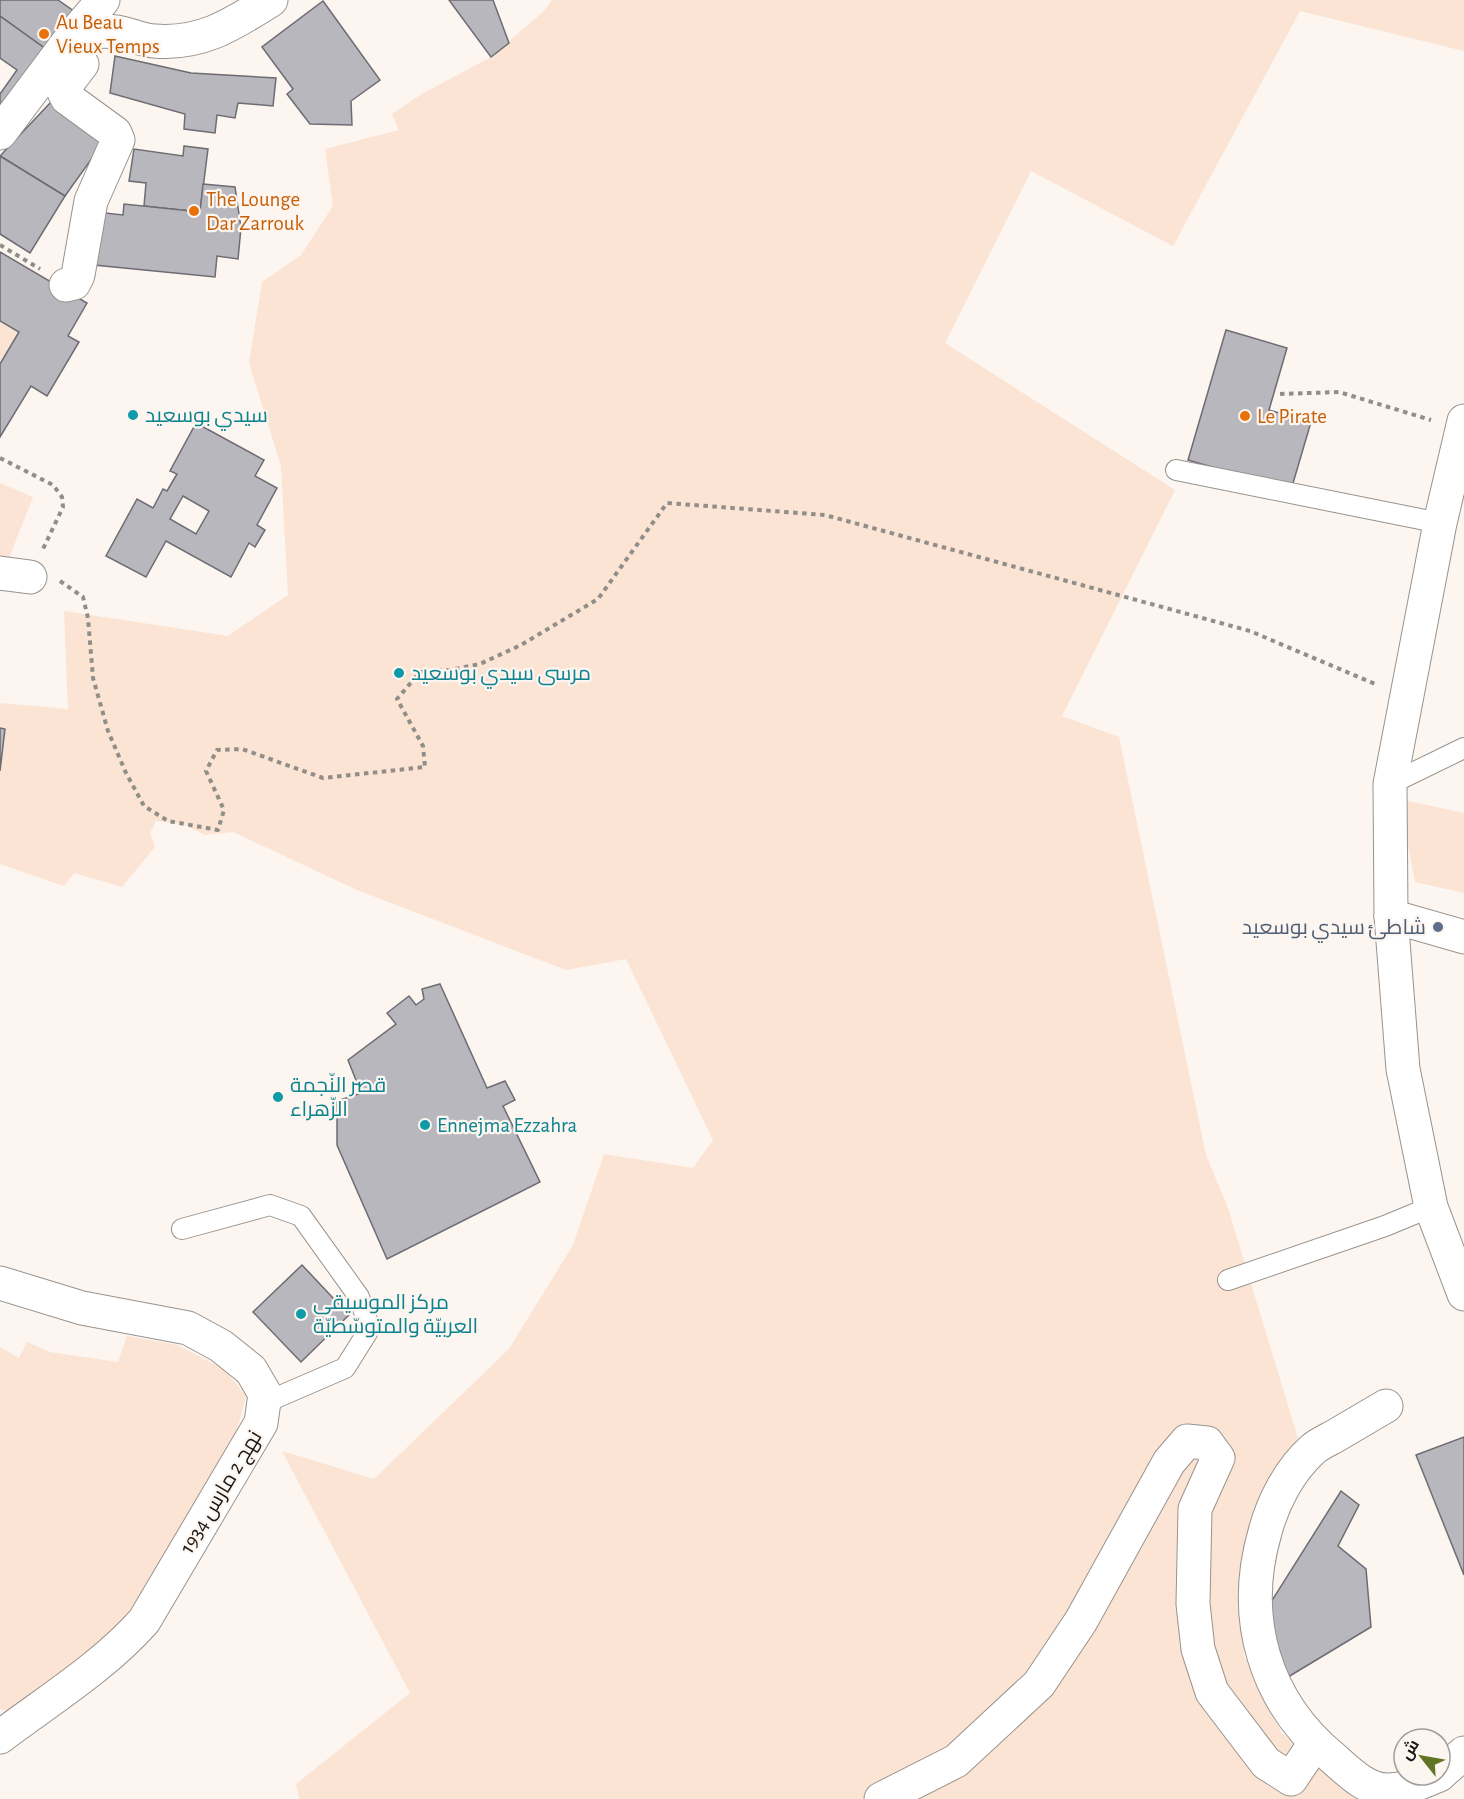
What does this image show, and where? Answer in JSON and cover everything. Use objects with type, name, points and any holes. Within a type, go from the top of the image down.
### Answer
[{"type":"street","points":[[66,285],[74,283],[78,275],[91,201],[118,140],[115,133],[67,98],[64,92],[79,48],[103,0]]},
{"type":"street","points":[[0,133],[79,48],[115,32],[154,41],[210,35],[271,0]]},
{"type":"street","points":[[1463,425],[1440,523],[1390,784],[1391,916],[1403,1068],[1431,1207],[1464,1294]]},
{"type":"street","points":[[1391,916],[1464,937]]},
{"type":"street","name":"نهج 2 مارس 1934","points":[[0,1282],[82,1308],[188,1328],[221,1346],[251,1370],[265,1394],[261,1423],[144,1621],[124,1643],[107,1657],[0,1737]]},
{"type":"street","points":[[1386,1406],[1312,1449],[1289,1478],[1271,1511],[1259,1550],[1254,1597],[1256,1629],[1268,1672],[1290,1712],[1315,1743],[1360,1782],[1385,1790],[1406,1787]]},
{"type":"street","points":[[881,1799],[957,1761],[1039,1684],[1081,1621],[1169,1462],[1187,1441],[1207,1443],[1218,1458],[1195,1509],[1193,1534],[1193,1604],[1198,1649],[1212,1692],[1266,1763],[1291,1779],[1315,1743]]},
{"type":"street","points":[[1452,1764],[1464,1753]]},
{"type":"lane","points":[[1176,470],[1440,523]]},
{"type":"lane","points":[[1390,784],[1464,748]]},
{"type":"lane","points":[[182,1229],[270,1205],[301,1216],[359,1297],[367,1320],[367,1333],[345,1368],[264,1403]]},
{"type":"lane","points":[[1227,1280],[1385,1226],[1431,1207]]},
{"type":"path","points":[[0,245],[66,285]]},
{"type":"path","points":[[1280,394],[1339,393],[1463,425]]},
{"type":"path","points":[[0,458],[53,485],[63,496],[63,507],[15,575],[63,582],[83,597],[88,618],[93,678],[108,731],[126,773],[144,806],[168,821],[218,830],[224,810],[206,771],[217,750],[242,749],[323,778],[425,767],[423,746],[397,699],[420,672],[450,670],[480,664],[521,645],[598,599],[667,503],[825,515],[938,544],[1250,631],[1406,696]]},
{"type":"shaded area","points":[[552,0],[1464,0],[1464,51],[1300,11],[1173,246],[1031,171],[945,343],[1175,490],[1062,716],[1119,737],[1206,1155],[1228,1208],[1298,1438],[1256,1504],[1242,1586],[1244,1656],[1282,1734],[1402,1799],[299,1799],[296,1784],[410,1693],[282,1451],[374,1479],[509,1349],[573,1245],[604,1154],[693,1168],[713,1140],[626,959],[566,970],[357,890],[233,832],[205,835],[184,824],[156,821],[150,833],[155,847],[122,887],[74,873],[64,886],[0,864],[0,771],[5,729],[0,728],[0,703],[68,709],[64,611],[228,636],[288,595],[281,466],[249,363],[262,282],[301,255],[333,206],[325,149],[399,130],[392,114],[422,94],[491,57],[544,11]]},
{"type":"shaded area","points":[[0,321],[19,332],[0,364]]},
{"type":"shaded area","points":[[0,483],[33,497],[7,563],[0,562]]},
{"type":"shaded area","points":[[1399,799],[1464,813],[1464,893],[1415,882]]},
{"type":"shaded area","points":[[127,1336],[177,1345],[224,1369],[246,1396],[236,1434],[177,1536],[129,1611],[98,1646],[7,1711],[0,1709],[0,1347],[19,1358],[27,1342],[50,1352],[118,1362]]},
{"type":"building","name":"Au Beau Vieux Temps","points":[[0,0],[58,0],[78,14],[50,52],[0,16]]},
{"type":"building","points":[[449,0],[493,0],[509,43],[491,57]]},
{"type":"building","points":[[323,1],[380,80],[351,101],[352,125],[310,124],[287,94],[293,89],[262,47]]},
{"type":"building","points":[[0,16],[50,52],[0,122],[0,94],[17,70],[0,58]]},
{"type":"building","points":[[115,56],[191,73],[276,78],[273,106],[238,103],[235,118],[217,115],[215,133],[184,129],[185,114],[110,93]]},
{"type":"building","points":[[51,102],[105,140],[65,196],[0,156]]},
{"type":"building","points":[[184,146],[208,149],[200,212],[144,206],[146,183],[129,181],[134,149],[183,156]]},
{"type":"building","points":[[0,156],[65,196],[30,253],[0,234]]},
{"type":"building","points":[[203,184],[235,187],[241,228],[238,259],[217,256],[215,277],[84,264],[96,212],[123,215],[124,204],[200,212]]},
{"type":"building","points":[[0,252],[87,303],[68,336],[79,342],[47,396],[31,386],[0,437],[0,364],[19,332],[0,321]]},
{"type":"building","name":"Le Pirate","points":[[1226,330],[1287,348],[1269,410],[1311,422],[1291,490],[1188,460]]},
{"type":"building","points":[[196,423],[264,460],[255,476],[277,488],[257,525],[265,530],[255,547],[249,543],[231,577],[166,541],[146,577],[106,556],[137,499],[153,508],[163,489],[167,491],[177,474],[170,471]],"holes":[[[183,496],[209,511],[196,534],[170,519]]]},
{"type":"building","points":[[0,728],[5,729],[0,771]]},
{"type":"building","name":"Ennejma Ezzahra","points":[[440,984],[487,1088],[505,1081],[515,1100],[503,1106],[540,1182],[387,1259],[337,1145],[337,1101],[361,1093],[348,1060],[396,1024],[387,1013],[409,996],[416,1005],[424,999],[422,989]]},
{"type":"building","name":"مركز الموسيقى العربيّة والمتوسّطيّة","points":[[302,1265],[349,1315],[301,1362],[253,1312]]},
{"type":"building","points":[[1464,1437],[1464,1575],[1416,1455]]},
{"type":"building","points":[[1341,1491],[1359,1505],[1338,1546],[1366,1569],[1371,1627],[1288,1677],[1266,1610]]},
{"type":"place","name":"Au Beau Vieux Temps","points":[[44,34]]},
{"type":"place","name":"The Lounge Dar Zarrouk","points":[[194,211]]},
{"type":"place","name":"سيدي بوسعيد","points":[[133,415]]},
{"type":"place","name":"Le Pirate","points":[[1245,416]]},
{"type":"place","name":"مرسى سيدي بوسعيد","points":[[399,673]]},
{"type":"place","name":"شاطئ سيدي بوسعيد","points":[[1438,927]]},
{"type":"place","name":"قصر النّجمة الزّهراء","points":[[278,1097]]},
{"type":"place","name":"Ennejma Ezzahra","points":[[425,1125]]},
{"type":"place","name":"مركز الموسيقى العربيّة والمتوسّطيّة","points":[[301,1314]]}]
